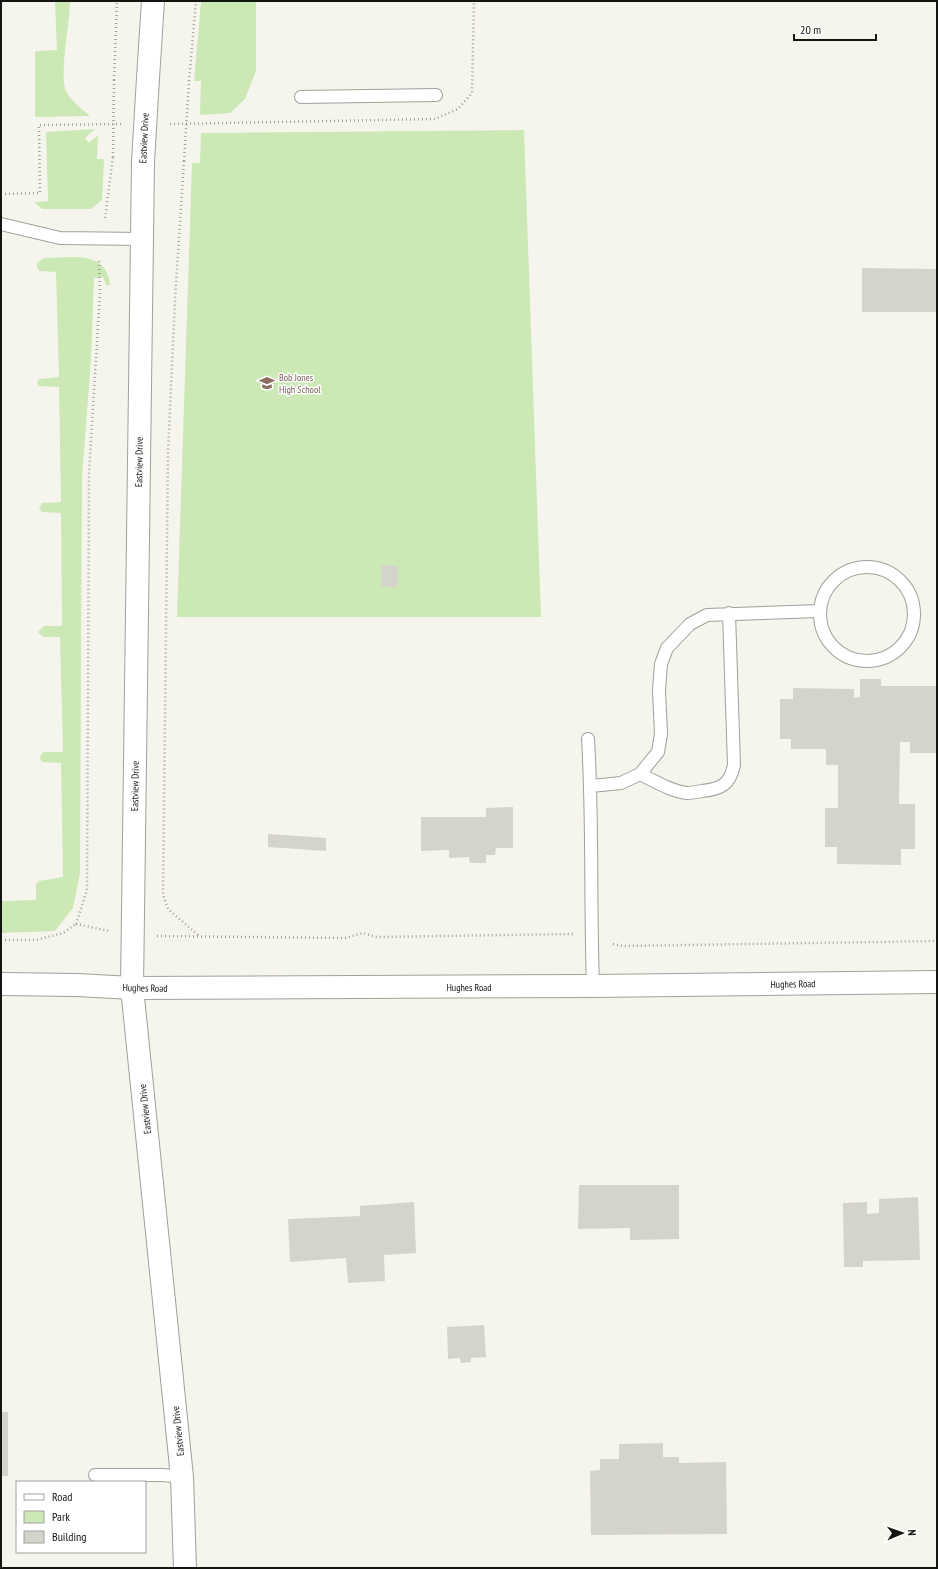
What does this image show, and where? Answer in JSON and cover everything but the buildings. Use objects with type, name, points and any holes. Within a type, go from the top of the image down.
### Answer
[{"type":"street","name":"Eastview Drive","points":[[153,1],[143,162],[132,988],[182,1477],[185,1568]]},
{"type":"street","name":"Hughes Road","points":[[1,984],[77,985],[132,988],[593,986],[937,982]]},
{"type":"lane","points":[[301,97],[436,95]]},
{"type":"lane","points":[[1,224],[60,238],[142,239]]},
{"type":"lane","points":[[860,567],[878,568],[893,574],[905,585],[912,599],[914,615],[911,631],[903,645],[891,654],[878,660],[863,661],[849,657],[837,650],[827,638],[821,625],[820,611],[824,594],[833,581],[846,571],[860,567]]},
{"type":"lane","points":[[591,786],[622,783],[640,774],[658,752],[661,734],[659,690],[661,664],[667,648],[690,624],[707,615],[820,611]]},
{"type":"lane","points":[[640,774],[668,788],[688,793],[714,790],[724,785],[732,776],[734,765],[729,614]]},
{"type":"lane","points":[[588,739],[591,786],[591,939],[593,986]]},
{"type":"lane","points":[[95,1475],[163,1475],[182,1477]]},
{"type":"path","points":[[1,940],[36,940],[64,933],[76,924],[87,890],[89,474],[100,293],[99,260],[109,196],[112,157],[117,1]]},
{"type":"path","points":[[196,1],[189,81],[175,300],[168,452],[163,895],[168,909],[198,935],[232,938],[345,938],[363,933],[377,937],[573,934],[623,946],[937,942]]},
{"type":"path","points":[[164,124],[435,119],[458,109],[472,93],[474,1]]},
{"type":"path","points":[[1,194],[40,193],[39,125],[125,124]]},
{"type":"green space","points":[[55,1],[70,1],[64,61],[64,84],[66,91],[68,95],[90,116],[35,117],[35,53],[36,51],[57,50]]},
{"type":"green space","points":[[201,1],[256,1],[256,71],[245,99],[230,113],[200,115],[201,81],[194,81]]},
{"type":"green space","points":[[95,129],[85,138],[89,143],[98,135],[97,159],[104,159],[102,200],[91,209],[42,209],[34,202],[48,201],[46,132]]},
{"type":"green space","points":[[524,130],[541,617],[177,617],[192,163],[200,163],[201,133]]},
{"type":"green space","points":[[76,257],[95,261],[102,266],[107,274],[110,285],[106,285],[103,277],[94,278],[91,360],[82,477],[80,873],[73,908],[55,931],[1,933],[1,901],[36,900],[36,884],[39,881],[63,877],[61,763],[42,762],[40,758],[41,754],[44,752],[63,752],[60,637],[43,637],[38,632],[44,626],[62,626],[61,513],[42,512],[39,509],[42,503],[61,502],[59,387],[39,386],[37,383],[39,379],[59,377],[56,272],[39,271],[37,263],[44,258]]},
{"type":"place","name":"Bob Jones High School","points":[[267,383]]}]
